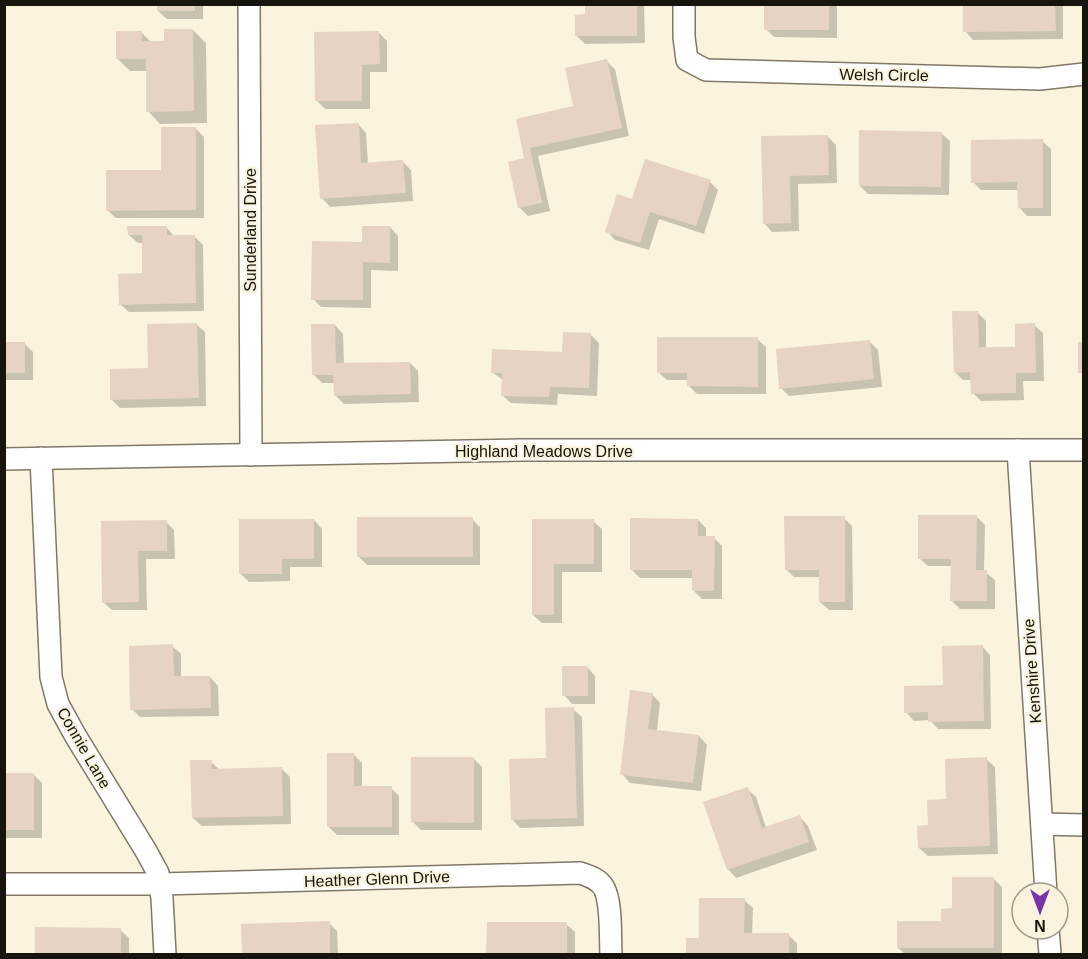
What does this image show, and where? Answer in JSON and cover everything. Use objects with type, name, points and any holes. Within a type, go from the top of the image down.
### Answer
[{"type":"street","name":"Sunderland Drive","points":[[249,4],[251,454]]},
{"type":"street","name":"Welsh Circle","points":[[684,4],[684,38],[687,60],[705,70],[1040,79],[1083,74]]},
{"type":"street","name":"Highland Meadows Drive","points":[[4,459],[533,450],[1083,450]]},
{"type":"street","name":"Kenshire Drive","points":[[1018,450],[1045,881]]},
{"type":"street","name":"Connie Lane","points":[[41,458],[51,677],[58,704],[158,873],[165,954]]},
{"type":"street","points":[[1042,824],[1083,825]]},
{"type":"street","name":"Heather Glenn Drive","points":[[4,884],[160,884],[580,873],[594,877],[604,888],[608,904],[611,954]]},
{"type":"building","points":[[585,4],[637,4],[637,36],[575,36],[575,15],[585,14]]},
{"type":"building","points":[[764,4],[829,4],[829,30],[764,30]]},
{"type":"building","points":[[963,4],[1055,4],[1056,31],[963,32]]},
{"type":"building","points":[[157,5],[195,5],[195,11],[157,11]]},
{"type":"building","points":[[164,29],[193,29],[194,111],[146,112],[146,59],[116,59],[116,31],[142,31],[142,41],[164,41]]},
{"type":"building","points":[[379,31],[380,64],[362,65],[362,101],[315,101],[314,32]]},
{"type":"building","points":[[607,59],[622,128],[530,148],[542,203],[518,208],[508,162],[524,158],[516,119],[573,106],[565,68]]},
{"type":"building","points":[[359,123],[361,163],[403,160],[406,193],[320,199],[315,125]]},
{"type":"building","points":[[161,127],[196,127],[196,210],[106,211],[106,170],[161,170]]},
{"type":"building","points":[[859,130],[942,132],[941,187],[859,186]]},
{"type":"building","points":[[828,135],[829,175],[790,176],[791,223],[763,224],[761,136]]},
{"type":"building","points":[[1043,139],[1043,208],[1018,208],[1017,182],[971,183],[971,140]]},
{"type":"building","points":[[645,159],[711,180],[696,226],[650,212],[640,243],[605,232],[617,194],[632,199]]},
{"type":"building","points":[[127,226],[167,226],[167,235],[195,235],[196,303],[119,305],[118,274],[142,273],[142,235],[128,235]]},
{"type":"building","points":[[362,226],[390,226],[390,263],[363,262],[363,300],[311,300],[312,241],[362,242]]},
{"type":"building","points":[[952,311],[978,311],[979,347],[1015,347],[1015,324],[1035,323],[1036,373],[1016,373],[1016,393],[971,394],[970,372],[954,373]]},
{"type":"building","points":[[197,323],[199,398],[110,400],[110,369],[148,368],[147,324]]},
{"type":"building","points":[[311,324],[335,324],[336,363],[410,362],[411,394],[334,396],[333,375],[312,375]]},
{"type":"building","points":[[563,332],[591,333],[589,388],[550,387],[549,397],[501,396],[502,373],[491,373],[492,349],[562,352]]},
{"type":"building","points":[[657,337],[758,337],[758,387],[687,386],[687,373],[657,373]]},
{"type":"building","points":[[870,340],[874,379],[779,389],[776,349]]},
{"type":"building","points":[[4,342],[25,342],[25,373],[4,373]]},
{"type":"building","points":[[1078,342],[1084,342],[1084,373],[1078,373]]},
{"type":"building","points":[[918,515],[977,515],[976,570],[987,570],[987,601],[950,601],[951,559],[918,559]]},
{"type":"building","points":[[784,516],[845,516],[845,602],[819,602],[819,570],[785,570]]},
{"type":"building","points":[[357,517],[473,517],[473,557],[357,557]]},
{"type":"building","points":[[630,518],[698,519],[698,536],[715,536],[714,591],[692,591],[692,570],[630,570]]},
{"type":"building","points":[[239,519],[314,519],[314,559],[282,559],[282,574],[239,574]]},
{"type":"building","points":[[532,519],[594,519],[594,564],[554,564],[554,615],[532,615]]},
{"type":"building","points":[[167,520],[167,551],[138,551],[139,602],[102,603],[101,521]]},
{"type":"building","points":[[173,644],[174,676],[210,676],[211,708],[130,710],[129,646]]},
{"type":"building","points":[[983,645],[984,721],[928,722],[928,712],[904,713],[904,686],[943,685],[942,646]]},
{"type":"building","points":[[562,666],[588,666],[588,696],[562,696]]},
{"type":"building","points":[[630,690],[653,693],[648,729],[699,735],[693,783],[620,775]]},
{"type":"building","points":[[574,707],[577,818],[511,820],[509,759],[546,758],[545,708]]},
{"type":"building","points":[[327,753],[354,753],[354,786],[392,786],[392,827],[327,827]]},
{"type":"building","points":[[411,757],[474,757],[474,823],[411,822]]},
{"type":"building","points":[[987,757],[990,846],[918,848],[917,826],[928,825],[927,800],[946,799],[945,759]]},
{"type":"building","points":[[190,760],[212,760],[212,769],[282,767],[283,816],[192,818]]},
{"type":"building","points":[[4,773],[34,773],[34,830],[4,830]]},
{"type":"building","points":[[748,787],[762,828],[800,815],[809,842],[727,870],[703,802]]},
{"type":"building","points":[[952,877],[994,877],[994,948],[897,948],[897,921],[941,921],[941,909],[952,908]]},
{"type":"building","points":[[699,898],[745,898],[744,933],[789,933],[789,954],[686,954],[686,938],[699,938]]},
{"type":"building","points":[[330,921],[330,954],[242,954],[241,924]]},
{"type":"building","points":[[487,922],[567,922],[567,954],[486,953]]},
{"type":"building","points":[[35,927],[121,928],[121,954],[35,954]]}]
